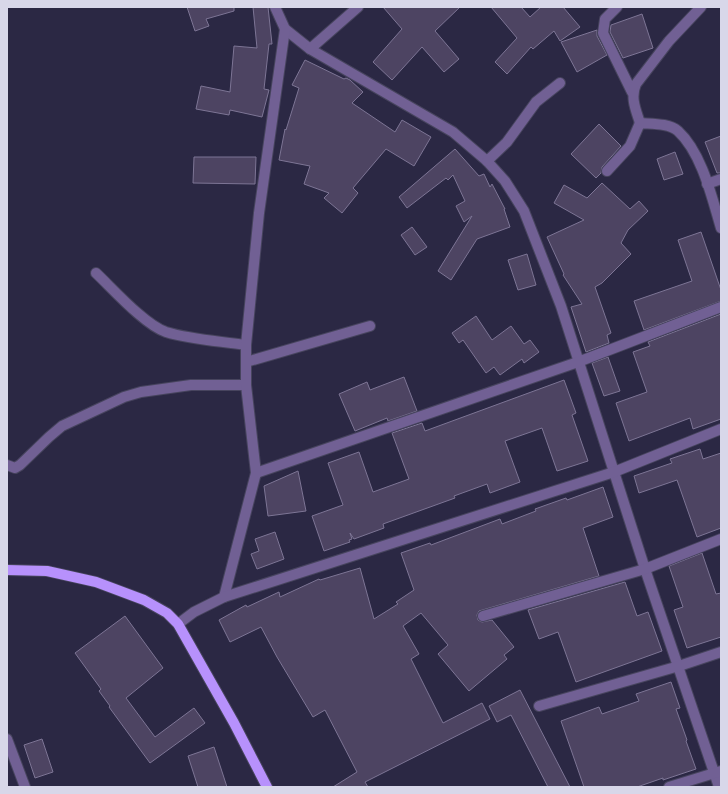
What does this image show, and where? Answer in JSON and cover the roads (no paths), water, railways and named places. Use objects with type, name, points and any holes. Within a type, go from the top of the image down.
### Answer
[{"type":"main road","points":[[7,570],[47,571],[96,582],[144,600],[167,613],[178,624],[234,723],[267,787]]},
{"type":"street","points":[[275,7],[285,29],[310,49],[453,132],[487,161],[505,181],[524,211],[561,306],[645,569],[718,772],[719,787]]},
{"type":"street","points":[[310,49],[358,7]]},
{"type":"street","points":[[607,171],[630,146],[640,123],[632,92],[603,33],[605,19],[617,7]]},
{"type":"street","points":[[632,92],[636,84],[670,41],[701,7]]},
{"type":"street","points":[[224,597],[256,473],[246,385],[246,345],[259,213],[285,29]]},
{"type":"street","points":[[487,161],[507,142],[536,102],[560,84]]},
{"type":"street","points":[[640,123],[662,124],[678,130],[696,154],[721,228]]},
{"type":"street","points":[[707,184],[721,179]]},
{"type":"street","points":[[96,273],[146,320],[165,332],[199,339],[246,345]]},
{"type":"street","points":[[256,473],[578,362],[721,307]]},
{"type":"street","points":[[246,362],[370,326]]},
{"type":"street","points":[[7,465],[15,468],[62,426],[124,397],[140,392],[191,384],[246,385]]},
{"type":"street","points":[[178,624],[194,612],[224,597],[614,472],[721,429]]},
{"type":"street","points":[[483,616],[645,569],[721,539]]},
{"type":"street","points":[[539,706],[679,666],[721,652]]},
{"type":"street","points":[[7,739],[25,787]]},
{"type":"street","points":[[669,787],[718,772]]}]
